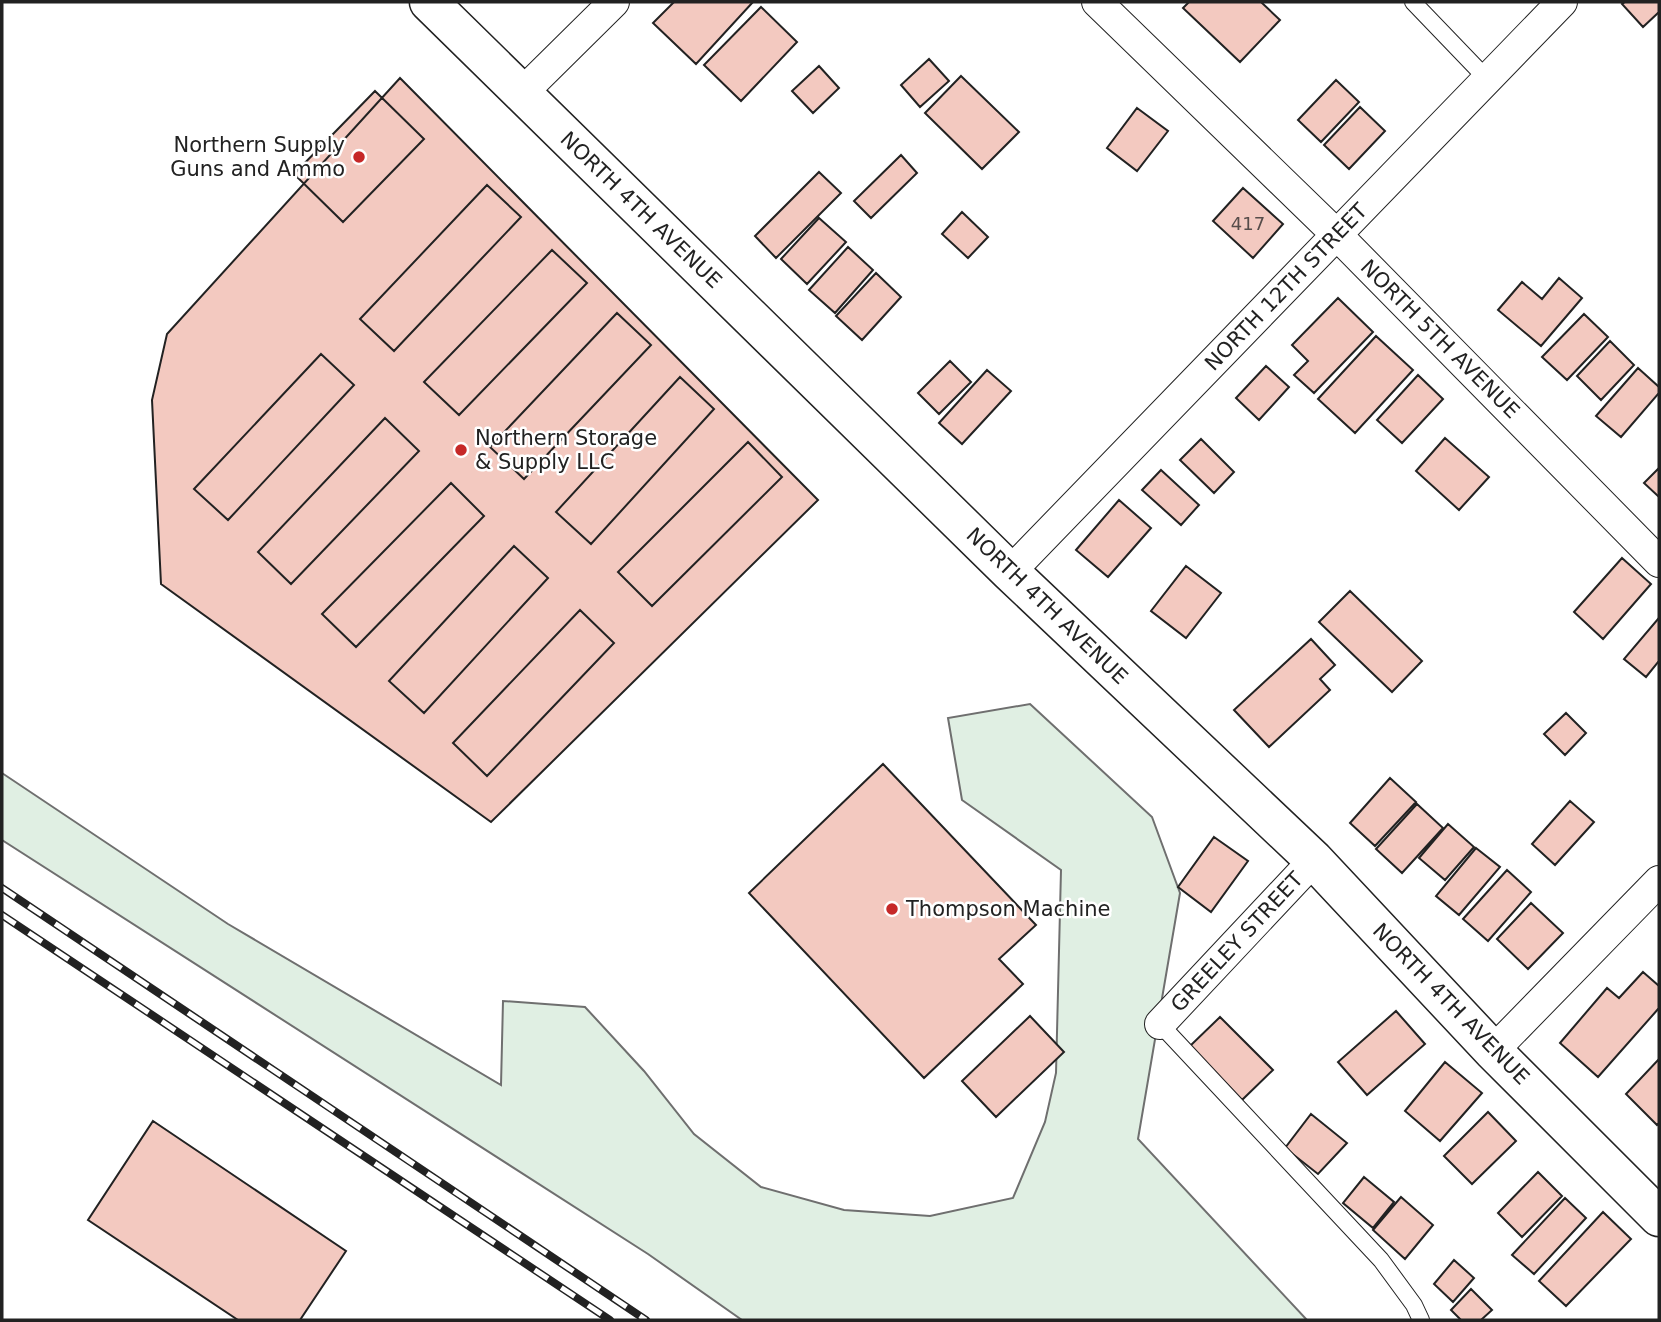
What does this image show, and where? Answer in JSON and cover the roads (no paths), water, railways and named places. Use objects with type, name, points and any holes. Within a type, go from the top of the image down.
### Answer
[{"type":"main road","name":"NORTH 4TH AVENUE","points":[[429,2],[1010,572],[1314,860],[1493,1051],[1659,1217]]},
{"type":"street","points":[[522,93],[614,2]]},
{"type":"street","name":"NORTH 5TH AVENUE","points":[[1097,2],[1336,234],[1659,562]]},
{"type":"street","name":"NORTH 12TH STREET","points":[[1010,572],[1562,2]]},
{"type":"street","name":"GREELEY STREET","points":[[1160,1024],[1314,860]]},
{"type":"street","points":[[1493,1051],[1659,881]]},
{"type":"lane","points":[[1413,2],[1487,79]]},
{"type":"lane","points":[[1160,1024],[1381,1260],[1414,1305],[1421,1320]]},
{"type":"railway","points":[[2,888],[646,1320]]},
{"type":"railway","points":[[2,915],[610,1320]]},
{"type":"place","name":"Northern Supply Guns and Ammo","points":[[359,157]]},
{"type":"place","name":"Northern Storage & Supply LLC","points":[[461,450]]},
{"type":"place","name":"Thompson Machine","points":[[892,909]]}]
